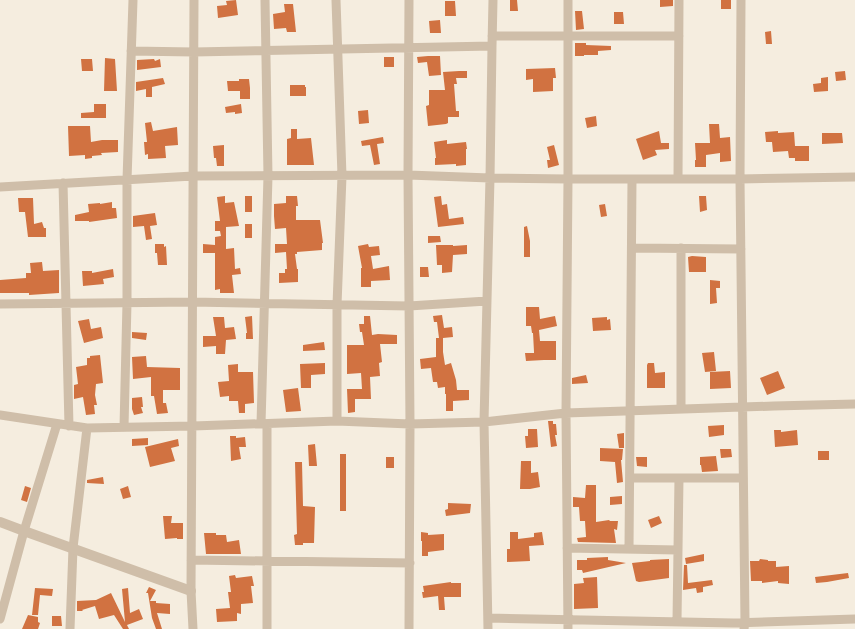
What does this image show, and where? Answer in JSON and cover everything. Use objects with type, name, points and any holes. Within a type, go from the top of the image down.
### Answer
[{"type":"street","points":[[124,427],[127,303],[127,180],[133,0]]},
{"type":"street","points":[[193,629],[191,560],[194,0]]},
{"type":"street","points":[[266,0],[268,176],[264,304],[264,424],[267,629]]},
{"type":"street","points":[[336,0],[342,176],[337,305],[337,421]]},
{"type":"street","points":[[409,0],[409,629]]},
{"type":"street","points":[[488,629],[484,422],[493,0]]},
{"type":"street","points":[[568,0],[566,414],[568,629]]},
{"type":"street","points":[[678,179],[679,0]]},
{"type":"street","points":[[741,0],[740,179],[745,626]]},
{"type":"street","points":[[131,50],[194,52],[409,48],[568,36],[679,36]]},
{"type":"street","points":[[0,187],[193,176],[408,175],[568,179],[855,177]]},
{"type":"street","points":[[629,549],[632,179]]},
{"type":"street","points":[[63,183],[69,426]]},
{"type":"street","points":[[632,248],[741,249]]},
{"type":"street","points":[[681,248],[681,409]]},
{"type":"street","points":[[0,304],[193,302],[410,306],[487,301]]},
{"type":"street","points":[[0,415],[87,428],[337,421],[410,424],[484,422],[566,414],[630,411],[855,404]]},
{"type":"street","points":[[0,619],[24,531],[57,424]]},
{"type":"street","points":[[70,629],[73,548],[87,428]]},
{"type":"street","points":[[630,478],[743,478]]},
{"type":"street","points":[[677,621],[679,478]]},
{"type":"street","points":[[0,522],[191,591]]},
{"type":"street","points":[[567,548],[678,550]]},
{"type":"street","points":[[191,560],[410,563]]},
{"type":"street","points":[[488,618],[677,621],[745,626],[855,619]]},
{"type":"building","points":[[236,0],[238,15],[218,18],[217,6],[227,5],[226,1]]},
{"type":"building","points":[[510,0],[517,0],[518,11],[510,11]]},
{"type":"building","points":[[660,0],[673,0],[673,6],[660,7]]},
{"type":"building","points":[[721,0],[731,0],[731,9],[721,9]]},
{"type":"building","points":[[445,1],[455,1],[456,16],[445,16]]},
{"type":"building","points":[[284,4],[293,4],[296,32],[287,32],[286,28],[274,29],[273,14],[285,12]]},
{"type":"building","points":[[575,11],[582,11],[584,29],[576,30]]},
{"type":"building","points":[[614,12],[623,12],[624,24],[614,24]]},
{"type":"building","points":[[440,20],[441,33],[430,33],[429,21]]},
{"type":"building","points":[[771,31],[772,44],[766,44],[765,32]]},
{"type":"building","points":[[575,43],[611,46],[611,50],[598,51],[598,55],[575,56]]},
{"type":"building","points":[[440,56],[441,75],[429,76],[427,62],[418,63],[417,57]]},
{"type":"building","points":[[384,57],[394,57],[394,67],[384,67]]},
{"type":"building","points":[[105,58],[115,59],[117,91],[104,91]]},
{"type":"building","points":[[81,59],[92,59],[93,71],[82,71]]},
{"type":"building","points":[[154,59],[155,61],[160,59],[161,67],[137,70],[137,60]]},
{"type":"building","points":[[555,68],[556,78],[553,78],[553,91],[533,92],[533,79],[526,80],[526,69]]},
{"type":"building","points":[[467,71],[467,78],[456,78],[457,84],[454,84],[456,111],[459,111],[459,117],[448,117],[448,123],[446,124],[428,126],[426,106],[429,105],[429,90],[445,90],[443,72]]},
{"type":"building","points":[[845,71],[846,80],[836,81],[835,72]]},
{"type":"building","points":[[828,77],[828,91],[814,92],[813,84],[821,83],[821,78]]},
{"type":"building","points":[[163,78],[165,84],[152,87],[152,97],[146,97],[146,89],[136,91],[136,82]]},
{"type":"building","points":[[239,79],[249,79],[250,99],[240,99],[240,91],[228,91],[227,81],[239,81]]},
{"type":"building","points":[[290,85],[305,85],[306,96],[290,96]]},
{"type":"building","points":[[94,104],[106,104],[106,118],[81,118],[81,113],[94,112]]},
{"type":"building","points":[[241,104],[242,113],[226,113],[225,107]]},
{"type":"building","points":[[368,110],[369,123],[359,124],[358,111]]},
{"type":"building","points":[[596,116],[597,126],[587,128],[585,118]]},
{"type":"building","points":[[151,122],[153,131],[177,127],[178,145],[165,146],[166,158],[148,159],[148,154],[145,155],[144,142],[147,142],[145,123]]},
{"type":"building","points":[[709,124],[719,124],[720,138],[730,137],[731,161],[720,162],[720,153],[706,155],[706,167],[695,167],[695,143],[710,143]]},
{"type":"building","points":[[68,126],[90,126],[91,142],[118,140],[118,152],[101,153],[102,155],[92,156],[92,158],[85,159],[85,155],[69,156]]},
{"type":"building","points":[[291,129],[297,129],[297,139],[311,138],[314,165],[287,165],[287,139],[291,138]]},
{"type":"building","points":[[659,131],[661,143],[669,143],[669,149],[655,150],[657,155],[643,160],[636,139]]},
{"type":"building","points":[[778,131],[778,133],[794,132],[795,146],[809,146],[809,161],[795,161],[795,158],[789,158],[788,151],[773,152],[772,142],[766,142],[765,132]]},
{"type":"building","points":[[822,133],[842,133],[843,143],[822,144]]},
{"type":"building","points":[[383,137],[384,143],[377,144],[380,164],[374,165],[370,145],[362,146],[361,141]]},
{"type":"building","points":[[447,140],[447,144],[466,142],[466,165],[435,165],[436,158],[434,142]]},
{"type":"building","points":[[224,145],[224,166],[217,166],[216,158],[214,158],[213,146]]},
{"type":"building","points":[[554,145],[559,165],[548,168],[547,160],[550,160],[547,147]]},
{"type":"building","points":[[225,196],[225,203],[234,202],[239,226],[226,227],[226,249],[234,248],[235,269],[240,268],[241,274],[232,275],[234,293],[220,293],[220,289],[215,290],[215,253],[203,253],[203,244],[215,245],[215,237],[221,236],[220,231],[215,231],[215,221],[220,221],[217,197]]},
{"type":"building","points":[[245,196],[252,196],[252,212],[245,212]]},
{"type":"building","points":[[286,196],[297,196],[298,206],[296,206],[296,220],[320,220],[323,243],[322,250],[297,252],[297,254],[295,254],[298,269],[298,282],[279,283],[279,273],[285,273],[285,269],[287,269],[286,252],[275,253],[275,244],[287,244],[286,228],[275,229],[274,204],[286,203]]},
{"type":"building","points":[[441,196],[442,205],[447,204],[449,219],[463,217],[464,224],[438,227],[434,197]]},
{"type":"building","points":[[699,196],[706,196],[707,210],[700,212]]},
{"type":"building","points":[[18,198],[33,198],[34,224],[42,222],[44,228],[46,228],[46,237],[28,237],[25,212],[19,212]]},
{"type":"building","points":[[112,202],[112,208],[116,208],[117,218],[89,222],[75,221],[75,215],[89,212],[88,204]]},
{"type":"building","points":[[605,204],[607,216],[601,217],[599,205]]},
{"type":"building","points":[[155,213],[157,225],[150,226],[152,239],[146,240],[144,226],[133,227],[133,216]]},
{"type":"building","points":[[245,224],[252,224],[252,238],[245,238]]},
{"type":"building","points":[[527,226],[530,241],[530,257],[524,257],[524,227]]},
{"type":"building","points":[[428,236],[440,236],[441,242],[428,243]]},
{"type":"building","points":[[155,244],[164,244],[164,247],[166,246],[167,265],[158,265],[157,253],[155,253]]},
{"type":"building","points":[[368,244],[369,247],[379,246],[380,255],[371,256],[373,269],[389,266],[390,280],[371,281],[371,287],[361,287],[362,268],[358,246]]},
{"type":"building","points":[[436,245],[467,245],[467,254],[453,255],[452,272],[442,273],[442,265],[437,265]]},
{"type":"building","points":[[688,257],[706,257],[706,272],[689,272]]},
{"type":"building","points":[[42,262],[43,271],[59,270],[59,293],[29,295],[29,293],[0,293],[0,280],[26,278],[26,273],[31,273],[30,263]]},
{"type":"building","points":[[420,267],[428,267],[429,277],[420,277]]},
{"type":"building","points":[[113,269],[114,277],[103,279],[104,284],[83,286],[82,271],[92,271],[92,273]]},
{"type":"building","points":[[710,280],[720,281],[720,288],[716,288],[717,303],[710,304]]},
{"type":"building","points":[[526,307],[539,307],[540,319],[555,316],[557,326],[539,330],[540,341],[556,341],[556,360],[526,361],[525,353],[534,352],[531,326],[526,326]]},
{"type":"building","points":[[442,315],[444,328],[452,327],[453,337],[443,338],[445,365],[451,363],[457,390],[469,390],[469,400],[453,401],[453,411],[446,411],[445,387],[438,388],[437,382],[433,382],[431,368],[421,369],[420,359],[436,357],[436,338],[439,338],[437,322],[434,322],[433,316]]},
{"type":"building","points":[[252,316],[253,339],[246,339],[247,333],[245,317]]},
{"type":"building","points":[[364,316],[370,316],[372,335],[397,335],[397,344],[380,344],[382,362],[379,363],[380,376],[370,377],[371,399],[355,399],[355,412],[348,413],[347,389],[362,389],[361,373],[347,374],[347,345],[364,345],[359,324],[364,324]]},
{"type":"building","points":[[213,317],[224,317],[225,328],[234,327],[236,339],[226,340],[225,354],[216,354],[216,346],[203,347],[203,336],[216,336]]},
{"type":"building","points":[[607,317],[607,320],[610,319],[611,330],[593,331],[592,318]]},
{"type":"building","points":[[89,319],[91,329],[101,327],[103,338],[84,343],[78,321]]},
{"type":"building","points":[[132,332],[147,333],[146,340],[132,338]]},
{"type":"building","points":[[324,342],[325,350],[303,351],[303,345]]},
{"type":"building","points":[[714,352],[716,371],[705,372],[702,353]]},
{"type":"building","points":[[100,355],[103,383],[96,384],[95,395],[97,405],[94,405],[95,414],[86,415],[83,397],[74,399],[74,385],[78,384],[76,367],[87,365],[87,358],[90,358],[90,356]]},
{"type":"building","points":[[146,356],[147,367],[180,368],[180,390],[163,390],[163,403],[166,403],[168,413],[157,414],[154,396],[151,396],[151,377],[133,379],[132,357]]},
{"type":"building","points":[[325,363],[325,374],[311,375],[311,388],[301,388],[300,364]]},
{"type":"building","points":[[648,363],[654,363],[655,373],[665,372],[665,388],[647,388]]},
{"type":"building","points":[[238,364],[238,372],[253,372],[254,403],[245,404],[245,413],[239,413],[238,401],[229,401],[229,396],[220,397],[218,382],[229,381],[228,365]]},
{"type":"building","points":[[730,371],[731,388],[710,389],[710,372]]},
{"type":"building","points":[[778,371],[785,388],[767,395],[760,378]]},
{"type":"building","points":[[586,375],[588,383],[572,384],[572,378]]},
{"type":"building","points":[[298,388],[301,411],[286,412],[283,390]]},
{"type":"building","points":[[142,397],[143,407],[141,407],[143,413],[134,415],[132,409],[132,398]]},
{"type":"building","points":[[548,421],[553,421],[553,424],[556,424],[557,435],[555,435],[557,446],[551,447]]},
{"type":"building","points":[[724,425],[724,435],[709,437],[708,426]]},
{"type":"building","points":[[528,429],[537,429],[538,447],[526,448],[525,436],[528,436]]},
{"type":"building","points":[[774,430],[781,430],[781,432],[797,430],[798,445],[775,447]]},
{"type":"building","points":[[624,433],[624,448],[619,448],[617,434]]},
{"type":"building","points":[[230,436],[236,436],[236,438],[245,437],[246,447],[239,447],[241,459],[231,461]]},
{"type":"building","points":[[148,438],[148,445],[132,446],[132,439]]},
{"type":"building","points":[[178,439],[179,446],[171,448],[175,461],[150,467],[145,447]]},
{"type":"building","points":[[315,444],[317,466],[309,466],[308,445]]},
{"type":"building","points":[[600,448],[623,449],[621,460],[623,482],[617,483],[615,462],[600,461]]},
{"type":"building","points":[[720,449],[731,449],[732,457],[721,458]]},
{"type":"building","points":[[818,451],[829,451],[829,460],[818,460]]},
{"type":"building","points":[[340,454],[346,454],[346,511],[340,511]]},
{"type":"building","points":[[716,456],[718,471],[702,472],[700,457]]},
{"type":"building","points":[[386,457],[394,457],[394,468],[386,468]]},
{"type":"building","points":[[636,457],[647,457],[647,467],[637,466]]},
{"type":"building","points":[[521,461],[531,461],[531,473],[538,472],[540,487],[520,489]]},
{"type":"building","points":[[295,462],[302,462],[303,506],[315,507],[314,543],[303,543],[303,545],[295,545],[294,535],[297,534]]},
{"type":"building","points":[[103,477],[104,484],[87,483],[87,480]]},
{"type":"building","points":[[586,485],[596,485],[596,522],[609,520],[618,521],[617,530],[614,529],[616,543],[578,542],[577,538],[586,537],[585,521],[580,521],[579,507],[573,507],[573,497],[585,498]]},
{"type":"building","points":[[25,486],[31,488],[27,502],[21,500]]},
{"type":"building","points":[[128,486],[131,497],[123,499],[120,489]]},
{"type":"building","points":[[622,496],[622,504],[610,505],[610,497]]},
{"type":"building","points":[[448,503],[471,504],[470,513],[446,516],[445,510],[448,509]]},
{"type":"building","points":[[163,516],[172,516],[171,523],[183,523],[183,539],[165,539]]},
{"type":"building","points":[[659,516],[662,523],[651,528],[648,520]]},
{"type":"building","points":[[421,532],[428,533],[428,535],[444,534],[444,550],[428,552],[428,556],[422,556]]},
{"type":"building","points":[[510,532],[518,532],[518,539],[534,537],[534,533],[542,532],[544,545],[529,546],[530,561],[507,562],[507,549],[510,549]]},
{"type":"building","points":[[204,533],[226,535],[227,542],[239,540],[241,554],[206,554]]},
{"type":"building","points":[[704,554],[704,561],[686,564],[685,558]]},
{"type":"building","points":[[608,557],[608,560],[626,563],[583,573],[582,570],[577,570],[577,560]]},
{"type":"building","points":[[669,559],[669,578],[639,582],[636,581],[632,563]]},
{"type":"building","points":[[760,559],[776,561],[776,567],[789,566],[789,584],[778,583],[778,581],[762,583],[762,581],[751,581],[750,561],[759,561]]},
{"type":"building","points":[[684,565],[687,565],[688,583],[712,580],[713,585],[703,587],[703,592],[697,593],[696,588],[683,590]]},
{"type":"building","points":[[848,573],[849,578],[816,583],[815,577]]},
{"type":"building","points":[[235,575],[236,578],[252,576],[254,586],[251,586],[253,603],[241,604],[241,614],[237,613],[237,621],[217,622],[216,609],[230,608],[228,592],[231,592],[229,576]]},
{"type":"building","points":[[597,577],[598,608],[574,609],[574,584],[584,583],[583,578]]},
{"type":"building","points":[[451,582],[461,583],[461,597],[444,597],[445,610],[439,610],[438,596],[423,598],[423,586]]},
{"type":"building","points":[[149,587],[156,590],[150,601],[170,604],[170,614],[157,613],[162,629],[156,629],[152,618],[148,593],[146,593]]},
{"type":"building","points":[[35,588],[53,589],[52,596],[40,595],[38,615],[32,615]]},
{"type":"building","points":[[128,588],[130,613],[139,609],[143,619],[127,625],[129,629],[123,629],[114,615],[99,619],[95,606],[82,610],[83,611],[77,611],[77,601],[96,600],[111,593],[125,622],[122,589]]},
{"type":"building","points":[[28,615],[38,617],[38,622],[40,623],[38,629],[22,629]]},
{"type":"building","points":[[52,616],[61,616],[62,626],[52,626]]}]
